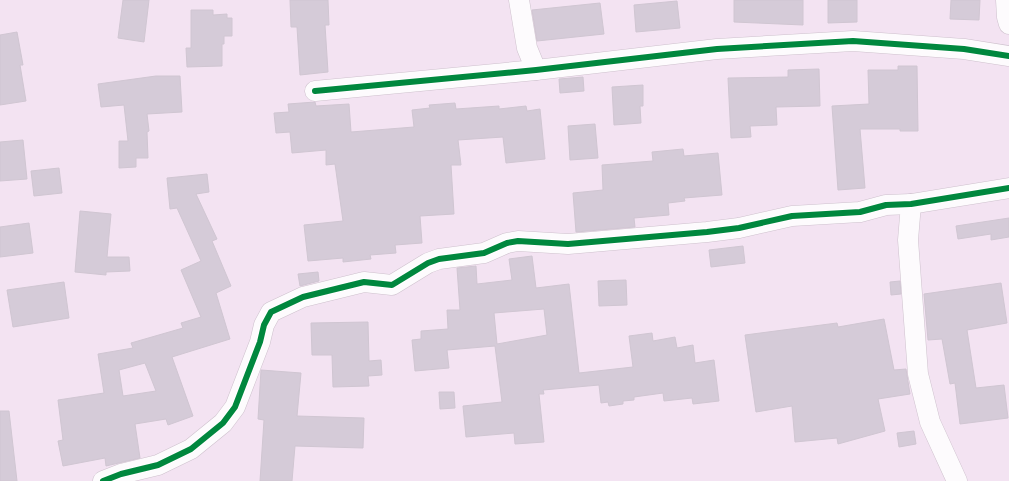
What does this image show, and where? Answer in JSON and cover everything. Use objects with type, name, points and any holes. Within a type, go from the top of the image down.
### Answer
[{"type":"street","points":[[519,0],[527,48],[536,70]]},
{"type":"street","points":[[1006,0],[1009,24]]},
{"type":"street","points":[[315,91],[536,70],[717,49],[853,41],[964,49],[1009,56]]},
{"type":"street","points":[[103,481],[121,474],[158,465],[191,449],[223,423],[235,407],[260,342],[264,325],[271,312],[303,298],[364,282],[392,285],[428,263],[439,259],[484,253],[507,243],[518,241],[568,244],[707,232],[739,228],[792,216],[845,214],[860,212],[886,205],[911,204],[1009,188]]},
{"type":"street","points":[[911,204],[908,240],[918,374],[930,422],[957,481]]},
{"type":"building","points":[[123,0],[149,0],[144,42],[118,38]]},
{"type":"building","points":[[290,0],[328,0],[329,25],[325,25],[328,72],[300,75],[297,27],[291,27]]},
{"type":"building","points":[[734,0],[803,0],[803,25],[734,22]]},
{"type":"building","points":[[828,0],[857,0],[857,22],[828,23]]},
{"type":"building","points":[[951,0],[980,0],[979,20],[950,19]]},
{"type":"building","points":[[677,1],[680,28],[636,32],[634,5]]},
{"type":"building","points":[[600,3],[604,34],[537,41],[532,10]]},
{"type":"building","points":[[191,10],[213,10],[213,15],[227,14],[227,18],[232,18],[232,36],[224,36],[224,44],[222,44],[222,66],[187,67],[186,48],[191,48]]},
{"type":"building","points":[[17,32],[23,65],[20,65],[26,101],[0,105],[0,35]]},
{"type":"building","points":[[898,66],[917,66],[918,131],[900,131],[900,129],[860,129],[865,188],[838,190],[832,106],[869,104],[868,70],[898,70]]},
{"type":"building","points":[[819,69],[820,106],[776,107],[777,125],[750,126],[751,137],[731,138],[728,78],[788,77],[788,70]]},
{"type":"building","points":[[156,76],[180,76],[182,112],[147,114],[149,131],[147,132],[148,158],[136,158],[136,167],[119,168],[119,141],[128,141],[124,105],[101,107],[98,84]]},
{"type":"building","points":[[583,77],[584,91],[560,93],[559,79]]},
{"type":"building","points":[[643,85],[643,106],[640,106],[641,123],[614,125],[612,87]]},
{"type":"building","points":[[315,102],[316,106],[349,104],[351,132],[414,127],[412,110],[430,108],[429,105],[455,103],[456,109],[499,106],[499,109],[526,106],[527,111],[540,109],[545,159],[506,163],[503,137],[458,140],[461,165],[451,165],[454,214],[420,216],[422,243],[395,245],[396,253],[370,255],[371,259],[343,262],[343,258],[308,261],[304,225],[343,221],[335,164],[326,165],[326,150],[292,153],[290,132],[276,133],[274,113],[289,112],[288,104]]},
{"type":"building","points":[[595,124],[598,158],[570,160],[568,126]]},
{"type":"building","points":[[23,140],[27,179],[0,181],[0,142]]},
{"type":"building","points":[[683,149],[684,156],[718,153],[722,195],[684,198],[685,201],[668,203],[669,215],[634,218],[635,227],[576,232],[573,193],[603,190],[602,165],[653,161],[652,152]]},
{"type":"building","points":[[59,168],[62,193],[34,196],[31,171]]},
{"type":"building","points":[[207,174],[209,192],[196,194],[217,239],[212,241],[231,286],[216,293],[230,339],[172,357],[193,416],[168,425],[166,419],[135,424],[140,458],[106,466],[105,458],[63,466],[58,441],[63,440],[58,400],[104,393],[98,354],[133,348],[131,343],[183,328],[181,323],[201,317],[181,270],[201,261],[177,208],[170,209],[167,178]],"holes":[[[145,363],[156,391],[123,396],[119,370]]]},
{"type":"building","points":[[80,211],[111,214],[107,257],[129,257],[130,271],[106,272],[106,275],[75,272]]},
{"type":"building","points":[[1009,218],[1009,237],[991,240],[991,234],[958,239],[956,226]]},
{"type":"building","points":[[29,223],[33,253],[0,257],[0,227]]},
{"type":"building","points":[[743,246],[745,263],[711,267],[709,250]]},
{"type":"building","points":[[532,256],[536,288],[569,284],[579,373],[633,367],[629,336],[652,333],[653,341],[675,337],[677,348],[693,345],[695,363],[714,360],[719,401],[693,404],[692,398],[664,401],[663,393],[634,397],[634,400],[623,401],[623,404],[609,406],[608,402],[601,403],[599,385],[543,390],[544,394],[539,394],[544,442],[515,444],[514,433],[466,437],[463,406],[502,402],[495,346],[447,350],[449,368],[415,371],[412,340],[421,339],[421,331],[448,329],[447,310],[460,310],[457,268],[476,266],[477,284],[512,280],[509,259]],"holes":[[[544,309],[547,335],[497,344],[494,313]]]},
{"type":"building","points":[[318,272],[319,281],[300,286],[298,274]]},
{"type":"building","points":[[626,280],[627,305],[599,306],[598,281]]},
{"type":"building","points":[[900,281],[901,294],[891,295],[890,282]]},
{"type":"building","points":[[64,282],[69,318],[13,327],[7,290]]},
{"type":"building","points":[[1001,283],[1007,323],[967,330],[976,388],[1004,385],[1008,418],[960,424],[955,383],[950,384],[942,339],[928,340],[924,294]]},
{"type":"building","points":[[884,319],[894,370],[906,369],[910,394],[878,399],[885,431],[838,444],[837,438],[795,442],[792,406],[756,412],[745,335],[837,323],[838,327]]},
{"type":"building","points":[[368,322],[369,361],[381,360],[382,375],[368,376],[369,386],[333,387],[332,355],[312,355],[311,323]]},
{"type":"building","points":[[261,370],[301,373],[297,416],[364,418],[363,448],[295,446],[292,481],[260,481],[264,420],[258,419]]},
{"type":"building","points":[[439,392],[454,392],[455,408],[440,409]]},
{"type":"building","points":[[0,411],[9,411],[17,481],[0,481]]},
{"type":"building","points":[[914,431],[916,444],[899,447],[897,433]]},
{"type":"cycle path","points":[[315,91],[536,70],[717,49],[853,41],[964,49],[1009,56]]},
{"type":"cycle path","points":[[103,481],[121,474],[158,465],[191,449],[223,423],[235,407],[260,342],[264,325],[271,312],[303,297],[364,282],[392,285],[428,263],[439,259],[484,253],[507,243],[518,241],[568,244],[707,232],[739,228],[792,216],[860,212],[886,205],[911,204],[1009,188]]}]
